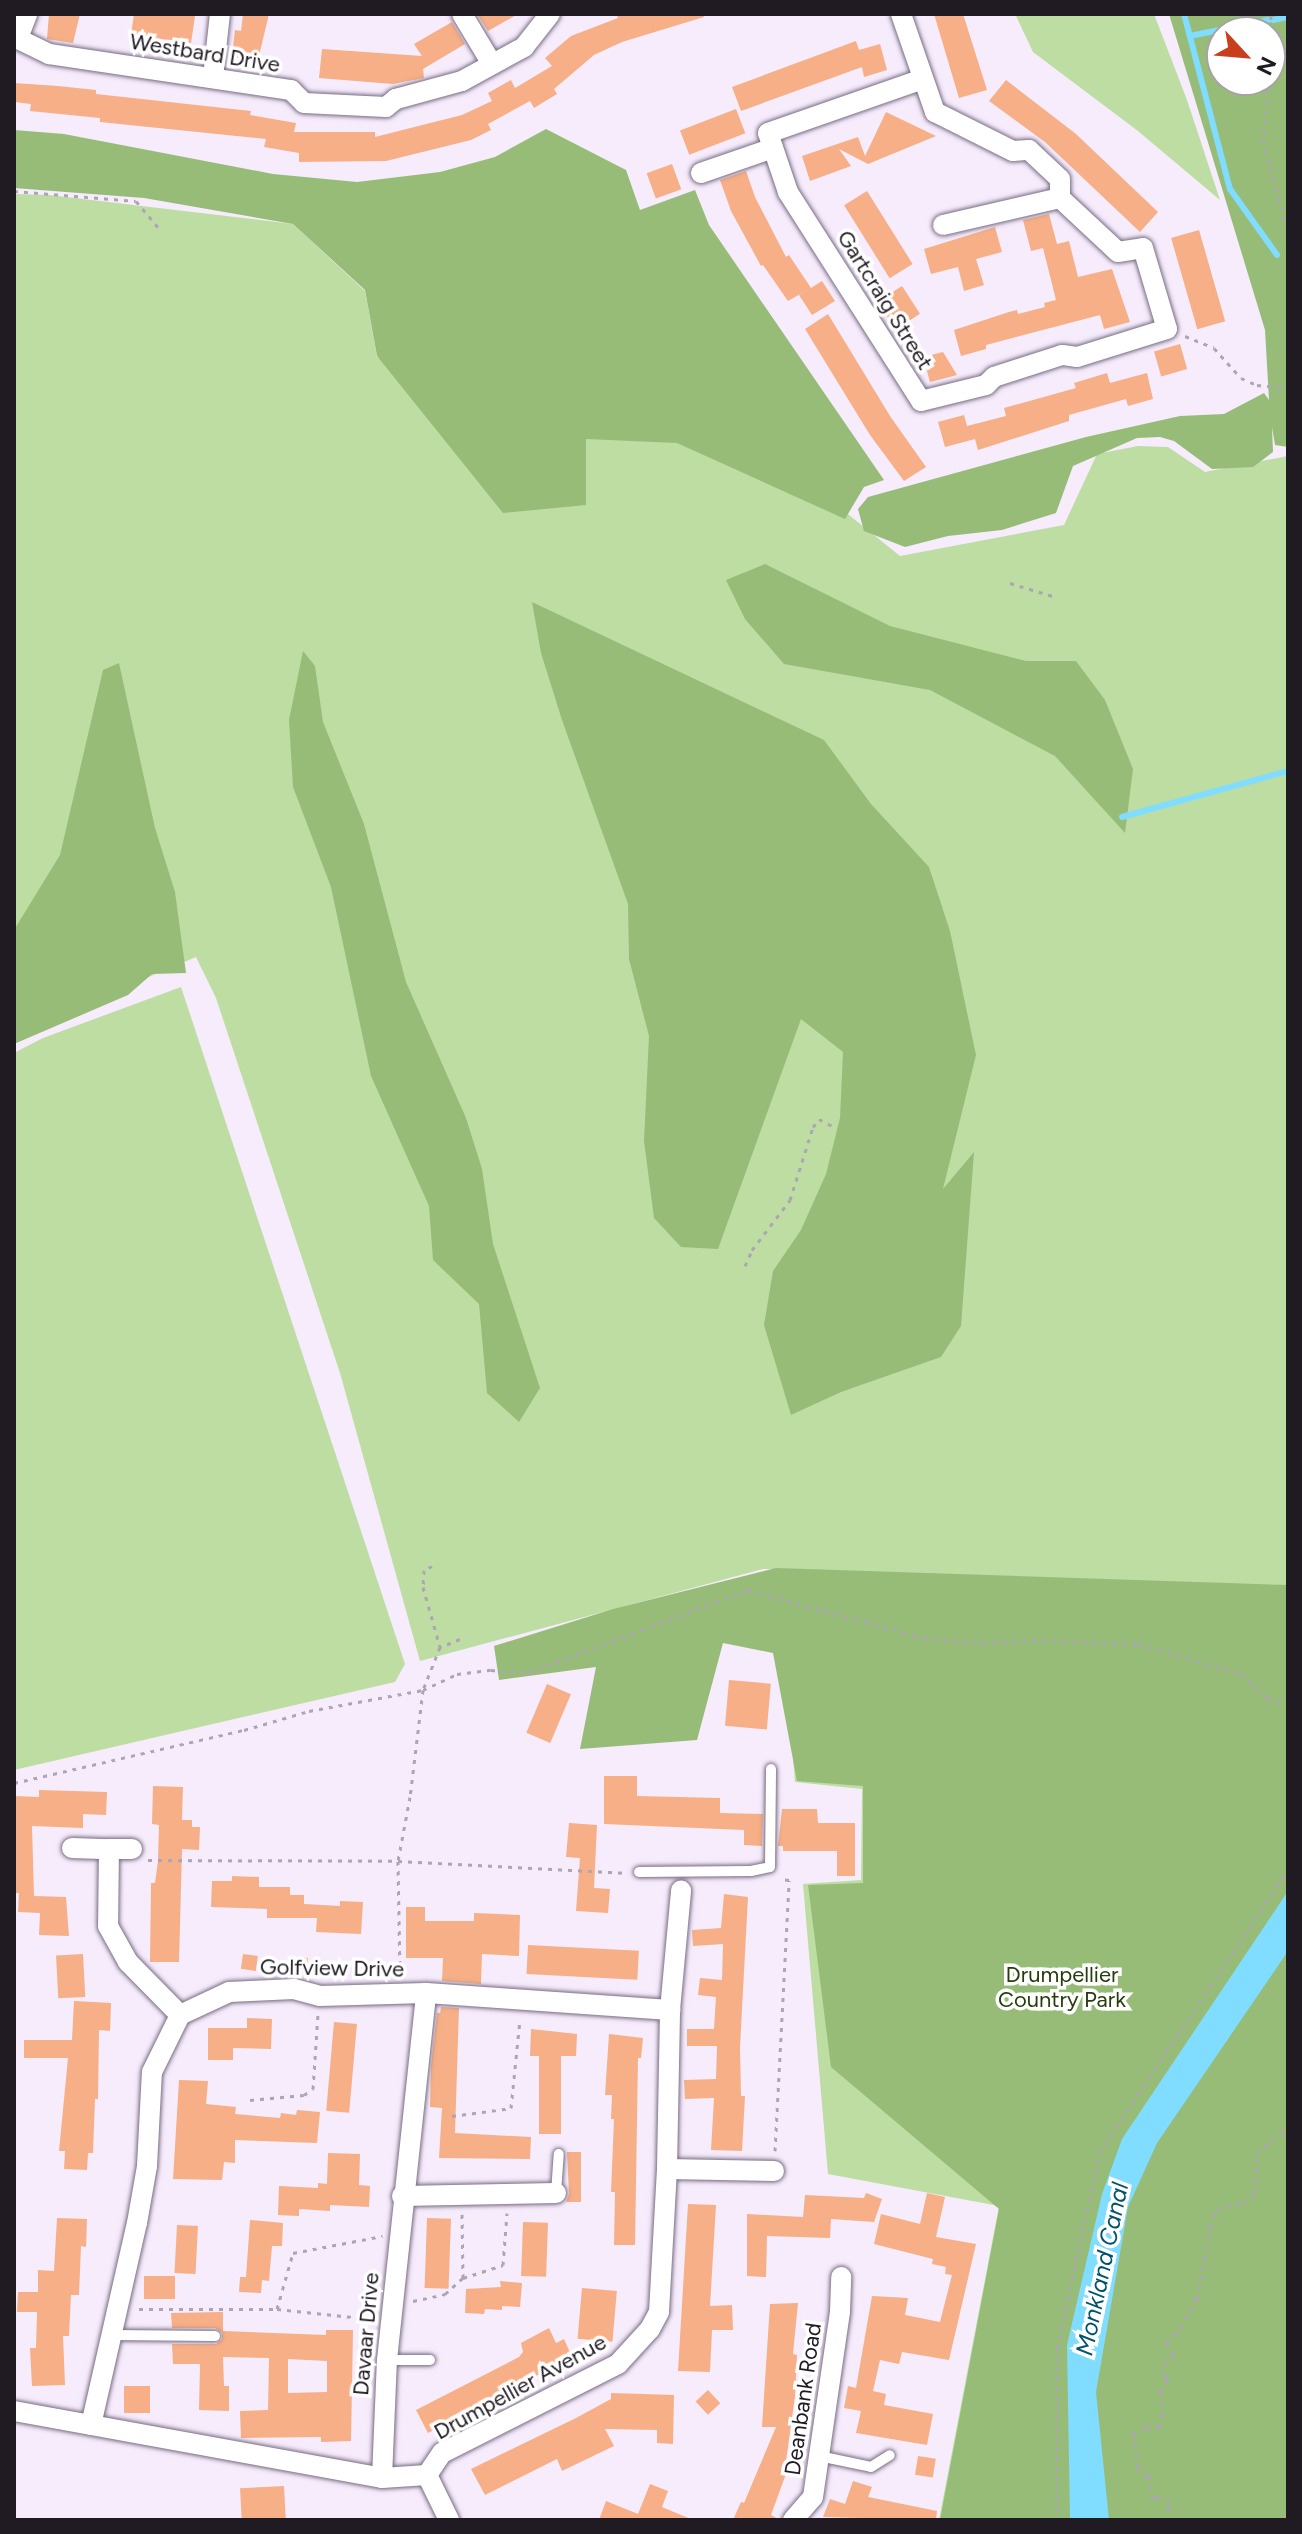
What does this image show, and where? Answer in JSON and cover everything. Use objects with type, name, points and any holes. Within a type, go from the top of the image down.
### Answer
[{"type":"street","points":[[16,38],[27,14]]},
{"type":"street","points":[[213,77],[220,14]]},
{"type":"street","points":[[462,14],[492,64]]},
{"type":"street","name":"Westbard Drive","points":[[16,38],[49,54],[291,90],[304,103],[386,107],[396,99],[462,81],[524,47],[550,14]]},
{"type":"street","points":[[901,14],[935,112],[1013,151],[1029,150],[1060,179],[1060,198],[1118,252],[1143,248],[1167,329]]},
{"type":"street","points":[[701,173],[773,148],[768,133],[923,79]]},
{"type":"street","name":"Gartcraig Street","points":[[773,148],[788,192],[921,401],[986,385],[994,377],[1062,355],[1077,357],[1167,329]]},
{"type":"street","points":[[943,225],[1060,198]]},
{"type":"street","points":[[72,1848],[132,1849]]},
{"type":"street","points":[[91,2425],[119,2309],[147,2166],[152,2072],[180,2015],[128,1962],[108,1926],[109,1849]]},
{"type":"street","name":"Drumpellier Avenue","points":[[427,2475],[442,2453],[618,2364],[650,2329],[659,2312],[667,2169],[670,2010],[681,1881]]},
{"type":"street","name":"Golfview Drive","points":[[180,2015],[229,1992],[294,1989],[320,1996],[426,1993],[670,2010]]},
{"type":"street","name":"Davaar Drive","points":[[382,2478],[391,2313],[426,1993]]},
{"type":"street","points":[[667,2169],[774,2171]]},
{"type":"street","points":[[402,2196],[556,2193]]},
{"type":"street","name":"Deanbank Road","points":[[793,2520],[813,2497],[841,2277]]},
{"type":"street","points":[[14,2411],[382,2478],[427,2475],[449,2520]]},
{"type":"lane","points":[[639,1872],[681,1881],[770,1867],[771,1769]]},
{"type":"lane","points":[[556,2193],[559,2154]]},
{"type":"lane","points":[[113,2335],[215,2336]]},
{"type":"lane","points":[[387,2360],[430,2360]]},
{"type":"lane","points":[[819,2456],[871,2467],[890,2455]]},
{"type":"path","points":[[1267,96],[1263,139],[1288,235]]},
{"type":"path","points":[[14,191],[136,201],[158,227]]},
{"type":"path","points":[[1167,329],[1214,348],[1241,378],[1257,385],[1288,388]]},
{"type":"path","points":[[1010,583],[1056,597]]},
{"type":"path","points":[[745,1266],[752,1250],[790,1200],[813,1127],[819,1119],[834,1127]]},
{"type":"path","points":[[400,1994],[398,1861],[410,1797],[423,1690],[440,1647],[423,1587],[424,1570],[432,1566]]},
{"type":"path","points":[[14,1783],[244,1730],[309,1711],[423,1690],[457,1674],[491,1670],[528,1673],[748,1590],[923,1638],[982,1643],[1032,1640],[1138,1644],[1241,1674],[1267,1698],[1288,1703]]},
{"type":"path","points":[[440,1647],[460,1639]]},
{"type":"path","points":[[132,1849],[145,1860],[398,1861],[639,1872]]},
{"type":"path","points":[[1057,2520],[1057,2348],[1099,2153],[1288,1870]]},
{"type":"path","points":[[774,2171],[789,1880],[775,1879]]},
{"type":"path","points":[[250,2100],[304,2095],[313,2089],[320,1996]]},
{"type":"path","points":[[452,2116],[511,2108],[522,2000]]},
{"type":"path","points":[[1173,2520],[1168,2510],[1170,2501],[1158,2496],[1153,2499],[1148,2476],[1138,2468],[1133,2433],[1146,2427],[1159,2427],[1163,2415],[1160,2392],[1168,2379],[1163,2375],[1164,2365],[1174,2355],[1166,2342],[1180,2328],[1197,2299],[1210,2227],[1217,2209],[1244,2203],[1256,2192],[1257,2153],[1288,2126]]},
{"type":"path","points":[[119,2309],[391,2313],[445,2294],[463,2278],[503,2265],[509,2193]]},
{"type":"path","points":[[461,2194],[463,2278]]},
{"type":"path","points":[[277,2309],[293,2253],[399,2232]]},
{"type":"green space","points":[[1015,14],[1154,14],[1220,200],[1138,131],[1033,52]]},
{"type":"green space","points":[[1169,14],[1288,14],[1288,447],[1275,445],[1272,427],[1273,452],[1253,467],[1212,469],[1174,441],[1160,437],[1137,438],[1073,466],[1056,513],[1002,530],[948,536],[905,547],[864,531],[858,509],[868,497],[1086,437],[1180,416],[1224,414],[1264,393],[1269,400],[1265,330]]},
{"type":"green space","points":[[546,129],[626,170],[640,210],[695,190],[709,225],[884,480],[864,487],[845,519],[677,443],[586,439],[586,505],[503,513],[377,356],[365,290],[293,224],[144,198],[14,188],[14,130],[64,134],[273,174],[357,182],[440,172],[495,157]]},
{"type":"green space","points":[[14,194],[49,195],[293,224],[365,291],[377,357],[552,437],[741,428],[900,556],[1064,525],[1097,454],[1138,446],[1168,447],[1205,472],[1288,456],[1288,2520],[939,2520],[999,2206],[828,2174],[803,1884],[861,1880],[862,1789],[795,1782],[778,1569],[763,1569],[420,1661],[340,1373],[216,998],[196,957],[14,1034]]},
{"type":"green space","points":[[765,564],[890,626],[1026,661],[1076,661],[1105,700],[1133,769],[1125,833],[1055,756],[930,690],[784,664],[745,619],[726,580]]},
{"type":"green space","points":[[532,602],[824,740],[871,804],[929,867],[950,931],[976,1055],[943,1189],[974,1152],[961,1326],[941,1357],[841,1392],[791,1415],[764,1325],[773,1271],[801,1230],[826,1174],[840,1118],[843,1052],[801,1019],[718,1249],[681,1247],[654,1218],[644,1141],[649,1036],[629,959],[628,904],[562,720],[541,653]]},
{"type":"green space","points":[[303,651],[315,666],[323,722],[364,824],[406,982],[466,1118],[482,1169],[493,1244],[540,1388],[519,1422],[487,1393],[479,1304],[433,1260],[429,1206],[371,1076],[331,887],[293,787],[289,720]]},
{"type":"green space","points":[[119,663],[155,828],[175,892],[186,973],[152,974],[128,995],[14,1044],[14,930],[60,855],[103,670]]},
{"type":"green space","points":[[181,987],[405,1664],[395,1682],[14,1770],[14,1053],[43,1038]]},
{"type":"green space","name":"Drumpellier Country Park","points":[[776,1568],[1288,1585],[1288,2520],[940,2520],[999,2209],[831,2067],[808,1885],[863,1883],[863,1786],[797,1781],[773,1653],[723,1643],[697,1740],[580,1749],[596,1667],[499,1680],[494,1646],[613,1609]]},
{"type":"water","name":"Monkland Canal","points":[[1288,1891],[1288,1951],[1157,2143],[1128,2207],[1096,2392],[1109,2520],[1070,2520],[1067,2345],[1102,2194],[1122,2139]]},
{"type":"building","points":[[49,14],[80,14],[73,43],[47,39]]},
{"type":"building","points":[[134,14],[195,16],[191,43],[131,35]]},
{"type":"building","points":[[243,14],[269,14],[258,60],[232,57],[235,30],[241,31]]},
{"type":"building","points":[[477,14],[518,14],[488,31]]},
{"type":"building","points":[[616,14],[703,14],[704,17],[622,42],[594,55],[554,89],[557,94],[534,108],[530,101],[488,124],[491,130],[471,140],[386,161],[299,162],[299,153],[264,147],[266,139],[100,122],[100,118],[30,111],[31,104],[14,102],[14,83],[58,86],[96,90],[96,94],[251,111],[250,115],[296,123],[294,132],[375,132],[375,137],[462,115],[492,101],[488,93],[511,80],[515,88],[552,66],[545,58],[571,36],[618,18]]},
{"type":"building","points":[[934,14],[963,14],[987,90],[959,98]]},
{"type":"building","points":[[452,22],[465,44],[423,69],[424,78],[393,84],[319,78],[322,49],[422,56],[414,44]]},
{"type":"building","points":[[856,41],[859,50],[880,44],[887,70],[864,77],[862,67],[741,111],[732,87]]},
{"type":"building","points":[[1006,80],[1076,134],[1158,212],[1140,232],[1045,142],[989,101]]},
{"type":"building","points":[[736,109],[745,133],[689,155],[680,131]]},
{"type":"building","points":[[886,112],[936,136],[868,164],[839,149],[851,166],[810,181],[802,156],[858,137],[865,156]]},
{"type":"building","points":[[672,164],[681,189],[656,199],[647,173]]},
{"type":"building","points":[[746,171],[755,197],[786,257],[789,255],[811,288],[822,281],[835,301],[812,315],[799,295],[809,289],[788,301],[761,266],[731,211],[720,180]]},
{"type":"building","points":[[867,191],[913,264],[890,278],[844,205]]},
{"type":"building","points":[[1049,214],[1057,244],[1069,241],[1078,277],[1112,269],[1130,322],[1104,329],[1100,315],[986,345],[986,349],[961,356],[954,330],[1009,312],[1017,310],[1018,314],[1045,307],[1044,303],[1056,300],[1043,248],[1031,251],[1023,220]]},
{"type":"building","points":[[995,227],[1002,252],[976,259],[984,285],[964,291],[958,267],[931,274],[924,249]]},
{"type":"building","points":[[1199,230],[1225,321],[1197,329],[1171,238]]},
{"type":"building","points":[[902,286],[920,314],[896,329],[878,302]]},
{"type":"building","points":[[828,314],[890,416],[926,467],[904,481],[870,435],[805,329]]},
{"type":"building","points":[[1180,344],[1187,369],[1161,376],[1154,351]]},
{"type":"building","points":[[943,352],[957,375],[930,382],[923,357]]},
{"type":"building","points":[[1107,373],[1110,383],[1147,373],[1153,399],[1128,406],[1126,399],[1069,415],[1069,421],[978,450],[975,439],[945,447],[938,422],[964,415],[967,426],[1006,416],[1004,408],[1076,388],[1074,383]]},
{"type":"building","points":[[729,1680],[771,1684],[767,1729],[725,1726]]},
{"type":"building","points":[[547,1684],[571,1694],[550,1743],[526,1733]]},
{"type":"building","points":[[604,1776],[637,1776],[637,1796],[720,1798],[720,1813],[763,1814],[762,1846],[744,1845],[744,1830],[604,1824]]},
{"type":"building","points":[[153,1786],[183,1787],[182,1820],[192,1820],[192,1827],[200,1827],[199,1850],[182,1849],[179,1962],[150,1962],[151,1883],[155,1883],[159,1825],[152,1824]]},
{"type":"building","points":[[39,1790],[107,1792],[106,1815],[83,1814],[83,1828],[32,1826],[34,1896],[66,1897],[69,1936],[39,1935],[40,1913],[18,1912],[19,1893],[14,1893],[14,1796],[39,1797]]},
{"type":"building","points":[[782,1809],[817,1809],[818,1823],[855,1823],[855,1876],[837,1876],[837,1851],[783,1851],[783,1846],[778,1846]]},
{"type":"building","points":[[569,1823],[597,1825],[594,1888],[610,1889],[608,1913],[576,1911],[580,1858],[566,1857]]},
{"type":"building","points":[[232,1876],[259,1877],[259,1887],[290,1887],[290,1895],[304,1895],[304,1904],[340,1906],[340,1901],[363,1902],[361,1934],[316,1932],[317,1918],[267,1918],[267,1909],[211,1907],[212,1881],[232,1881]]},
{"type":"building","points":[[724,1894],[748,1897],[740,2047],[741,2096],[745,2096],[742,2151],[711,2150],[714,2098],[685,2099],[684,2080],[716,2079],[717,2046],[687,2046],[687,2029],[714,2029],[716,1997],[698,1995],[700,1978],[722,1980],[723,1944],[693,1946],[692,1930],[721,1928]]},
{"type":"building","points":[[406,1907],[425,1907],[425,1921],[474,1921],[474,1913],[520,1915],[519,1956],[482,1954],[481,1984],[442,1981],[443,1958],[406,1958]]},
{"type":"building","points":[[528,1945],[639,1951],[637,1980],[526,1974]]},
{"type":"building","points":[[83,1954],[85,1997],[58,1998],[56,1955]]},
{"type":"building","points":[[243,1954],[258,1956],[256,1971],[241,1969]]},
{"type":"building","points":[[293,1957],[308,1958],[307,1973],[292,1972]]},
{"type":"building","points":[[74,2001],[111,2003],[110,2031],[99,2030],[98,2099],[95,2099],[93,2153],[88,2153],[87,2170],[64,2169],[65,2151],[59,2151],[68,2058],[24,2058],[24,2040],[72,2040]]},
{"type":"building","points":[[441,2007],[459,2008],[455,2133],[531,2137],[530,2159],[439,2158],[442,2108],[430,2107],[431,2066],[437,2013],[440,2013]]},
{"type":"building","points":[[247,2018],[272,2019],[271,2049],[233,2048],[233,2060],[208,2060],[208,2028],[247,2028]]},
{"type":"building","points":[[334,2022],[357,2024],[349,2113],[326,2111]]},
{"type":"building","points":[[531,2029],[577,2034],[576,2056],[561,2056],[561,2134],[539,2134],[539,2056],[530,2056]]},
{"type":"building","points":[[609,2034],[643,2038],[641,2058],[638,2058],[635,2245],[614,2245],[615,2192],[611,2192],[614,2119],[611,2119],[612,2095],[605,2095]]},
{"type":"building","points":[[179,2080],[208,2081],[206,2104],[236,2107],[235,2114],[280,2118],[281,2113],[296,2115],[297,2110],[320,2112],[317,2143],[235,2140],[235,2163],[224,2162],[222,2180],[173,2179]]},
{"type":"building","points":[[567,2152],[581,2152],[581,2202],[566,2202],[569,2194]]},
{"type":"building","points":[[328,2153],[360,2154],[359,2185],[370,2186],[369,2207],[330,2205],[330,2211],[299,2209],[299,2216],[278,2215],[279,2186],[318,2188],[318,2183],[327,2184]]},
{"type":"building","points":[[866,2193],[882,2199],[874,2222],[831,2219],[830,2238],[767,2236],[766,2277],[747,2276],[747,2214],[803,2217],[805,2195],[864,2198]]},
{"type":"building","points":[[927,2193],[945,2197],[936,2237],[976,2244],[949,2360],[902,2352],[899,2364],[880,2360],[873,2391],[886,2394],[884,2405],[933,2414],[927,2445],[856,2433],[861,2411],[844,2408],[848,2386],[856,2388],[872,2296],[908,2298],[905,2315],[940,2322],[952,2275],[945,2274],[946,2267],[932,2264],[933,2259],[874,2244],[881,2214],[920,2224]]},
{"type":"building","points":[[688,2204],[716,2205],[710,2306],[732,2305],[733,2330],[712,2330],[710,2372],[678,2371]]},
{"type":"building","points":[[57,2218],[87,2219],[86,2247],[81,2246],[79,2295],[71,2295],[69,2336],[63,2336],[65,2385],[32,2386],[30,2348],[36,2348],[37,2312],[17,2312],[18,2292],[38,2292],[38,2270],[54,2271]]},
{"type":"building","points":[[427,2218],[451,2219],[449,2289],[425,2288]]},
{"type":"building","points":[[250,2220],[283,2223],[282,2246],[272,2246],[269,2281],[262,2280],[261,2293],[239,2292],[240,2277],[246,2277]]},
{"type":"building","points":[[523,2222],[548,2223],[546,2277],[521,2276]]},
{"type":"building","points":[[177,2225],[198,2226],[195,2274],[174,2273]]},
{"type":"building","points":[[144,2276],[175,2276],[175,2299],[144,2299]]},
{"type":"building","points":[[500,2281],[522,2283],[520,2307],[485,2309],[484,2314],[465,2313],[466,2289],[501,2287]]},
{"type":"building","points":[[582,2288],[617,2291],[612,2342],[578,2339]]},
{"type":"building","points":[[798,2303],[793,2354],[797,2355],[795,2396],[786,2461],[790,2463],[771,2515],[780,2520],[733,2520],[741,2502],[744,2503],[776,2427],[762,2427],[770,2304]]},
{"type":"building","points":[[223,2312],[223,2331],[326,2335],[326,2330],[353,2330],[351,2441],[321,2442],[321,2437],[241,2438],[240,2411],[268,2410],[269,2358],[223,2357],[224,2386],[229,2386],[229,2411],[199,2410],[200,2364],[173,2364],[172,2344],[216,2344],[222,2339],[222,2333],[215,2328],[172,2328],[171,2313]],"holes":[[[288,2359],[327,2361],[327,2392],[288,2393]]]},
{"type":"building","points":[[549,2328],[556,2343],[564,2339],[572,2357],[428,2433],[416,2410],[519,2357],[523,2352],[521,2343]]},
{"type":"building","points":[[124,2386],[150,2386],[150,2413],[124,2413]]},
{"type":"building","points":[[708,2390],[720,2403],[708,2415],[696,2402]]},
{"type":"building","points":[[611,2393],[674,2395],[673,2444],[657,2443],[657,2430],[605,2429],[614,2446],[562,2471],[557,2459],[485,2495],[471,2469],[611,2399]]},
{"type":"building","points":[[918,2456],[936,2459],[933,2478],[915,2475]]},
{"type":"building","points":[[853,2481],[872,2487],[868,2497],[937,2511],[936,2520],[823,2517],[830,2499],[845,2504]]},
{"type":"building","points":[[650,2484],[668,2491],[662,2507],[693,2520],[599,2520],[606,2501],[638,2514]]},
{"type":"building","points":[[284,2486],[286,2520],[242,2520],[240,2488]]},
{"type":"waterway","points":[[1184,14],[1230,189],[1277,255]]},
{"type":"waterway","points":[[1190,36],[1206,33]]},
{"type":"waterway","points":[[1122,817],[1288,771]]}]
